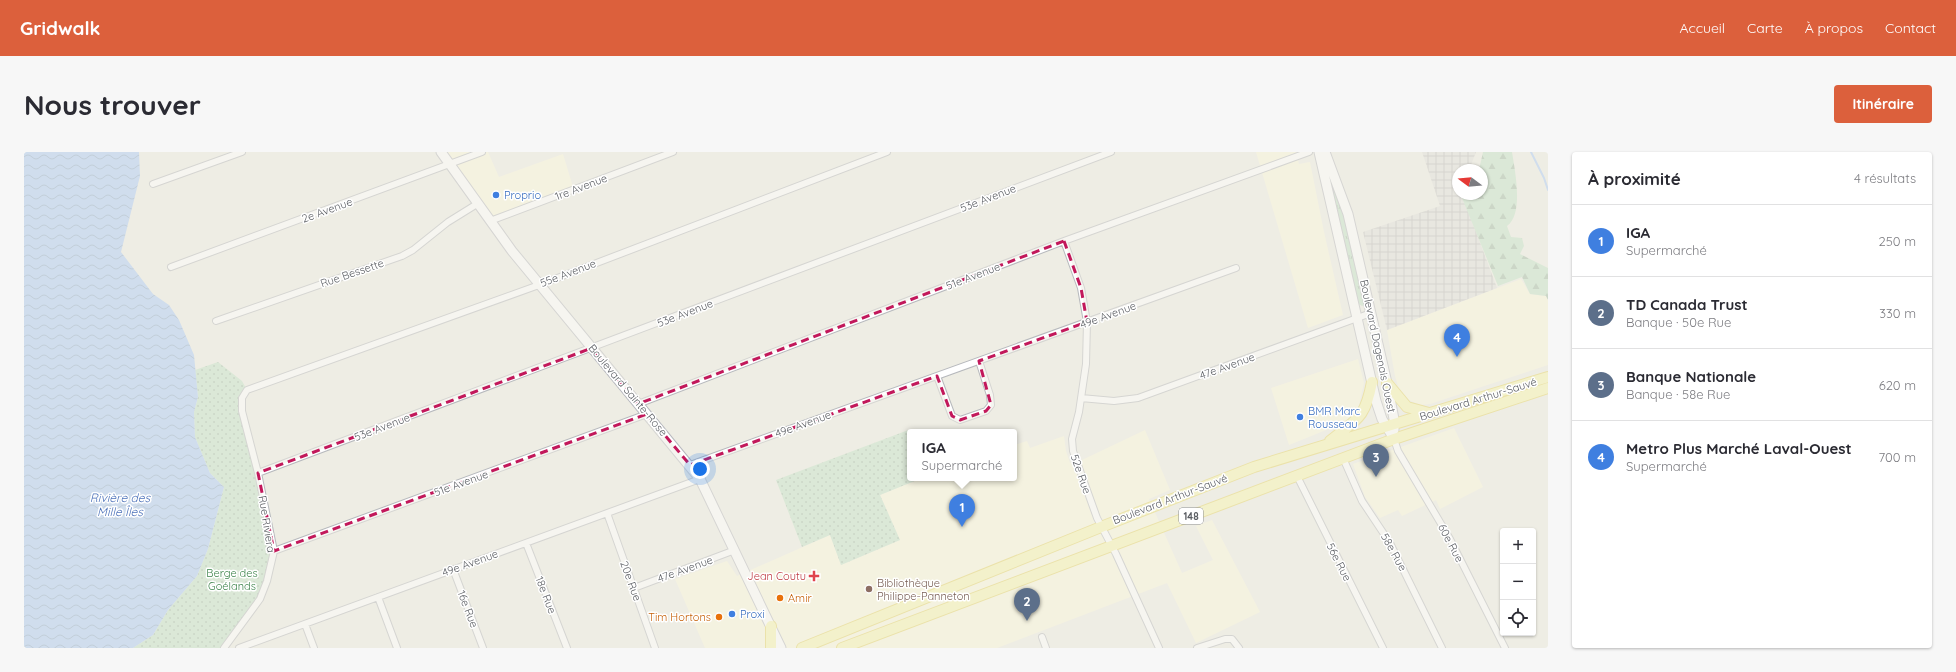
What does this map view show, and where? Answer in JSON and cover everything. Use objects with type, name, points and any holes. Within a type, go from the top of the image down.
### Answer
[{"type":"main road","name":"Boulevard Arthur-Sauvé","points":[[802,648],[1101,527],[1250,469],[1325,444],[1431,413],[1548,376]]},
{"type":"main road","points":[[1325,444],[1352,425],[1361,416],[1368,400],[1372,382]]},
{"type":"main road","points":[[1387,383],[1407,406],[1431,413]]},
{"type":"main road","name":"Boulevard Arthur-Sauvé","points":[[842,648],[1394,439],[1548,388]]},
{"type":"main road","points":[[770,626],[771,648]]},
{"type":"street","points":[[153,184],[242,152]]},
{"type":"street","name":"Boulevard Sainte-Rose","points":[[441,152],[477,204],[539,285],[690,465],[700,479],[782,648]]},
{"type":"street","name":"2e Avenue","points":[[171,267],[482,152]]},
{"type":"street","name":"1re Avenue","points":[[490,221],[673,152]]},
{"type":"street","name":"55e Avenue","points":[[247,390],[539,285],[887,152]]},
{"type":"street","name":"53e Avenue","points":[[258,474],[1111,152]]},
{"type":"street","name":"51e Avenue","points":[[638,404],[1064,242],[1309,152]]},
{"type":"street","name":"Boulevard Dagenais Ouest","points":[[1319,152],[1372,382],[1380,412],[1390,425]]},
{"type":"street","name":"Boulevard Dagenais Ouest","points":[[1325,152],[1345,203],[1387,383],[1390,425],[1394,439]]},
{"type":"street","name":"Rue Bessette","points":[[216,321],[402,256],[413,250],[448,222],[477,204]]},
{"type":"street","name":"52e Rue","points":[[1064,242],[1082,288],[1087,322],[1086,364],[1072,447],[1101,527],[1159,648]]},
{"type":"street","name":"49e Avenue","points":[[690,465],[1236,268]]},
{"type":"street","name":"47e Avenue","points":[[1081,398],[1114,401],[1138,398],[1371,313]]},
{"type":"street","points":[[938,376],[952,416],[960,420],[986,411],[991,405],[990,395],[979,361]]},
{"type":"street","name":"Rue Riviera","points":[[224,648],[230,645],[260,599],[267,581],[274,551],[258,474],[242,411],[242,398],[247,390]]},
{"type":"street","name":"51e Avenue","points":[[274,551],[647,414]]},
{"type":"street","name":"60e Rue","points":[[1394,439],[1398,451],[1450,539],[1505,648]]},
{"type":"street","name":"58e Rue","points":[[1343,458],[1362,501],[1390,543],[1442,648]]},
{"type":"street","name":"56e Rue","points":[[1297,476],[1383,648]]},
{"type":"street","name":"49e Avenue","points":[[239,648],[700,479]]},
{"type":"street","name":"20e Rue","points":[[607,513],[656,648]]},
{"type":"street","name":"18e Rue","points":[[526,543],[567,648]]},
{"type":"street","name":"47e Avenue","points":[[634,588],[735,550]]},
{"type":"street","name":"16e Rue","points":[[453,569],[483,648]]},
{"type":"street","points":[[378,597],[397,648]]},
{"type":"street","points":[[305,624],[314,648]]},
{"type":"street","points":[[1042,637],[1046,648]]},
{"type":"street","points":[[1197,648],[1225,639],[1232,639],[1239,648]]},
{"type":"highlighted area","points":[[1064,241],[1081,288],[1087,322],[979,361],[991,405],[986,411],[960,420],[952,416],[937,376],[690,465],[647,414],[274,551],[258,473],[592,348],[638,404]]},
{"type":"shaded area","points":[[445,152],[488,152],[499,177],[563,154],[573,187],[491,218]]},
{"type":"shaded area","points":[[1256,152],[1296,152],[1299,164],[1310,162],[1343,315],[1308,328]]},
{"type":"shaded area","points":[[1422,152],[1476,152],[1471,164],[1452,164],[1452,200],[1464,200],[1497,288],[1387,330],[1363,232],[1440,206]]},
{"type":"shaded area","points":[[1521,279],[1530,294],[1546,296],[1548,300],[1548,365],[1430,404],[1420,405],[1409,400],[1399,389],[1395,376],[1387,330]]},
{"type":"shaded area","points":[[1358,359],[1364,383],[1359,405],[1352,415],[1341,424],[1289,445],[1271,388]]},
{"type":"shaded area","points":[[1454,428],[1483,487],[1440,509],[1436,500],[1402,516],[1398,510],[1380,518],[1365,497],[1353,464]]},
{"type":"shaded area","points":[[1145,430],[1170,490],[1149,499],[1182,573],[1213,560],[1196,526],[1212,520],[1260,612],[1196,643],[1167,583],[997,648],[705,648],[675,579],[727,561],[737,576],[830,535],[841,565],[900,540],[880,495],[915,481],[1017,481],[1017,444],[1027,441],[1030,448],[1064,436],[1066,451],[1070,463],[1082,460]]},
{"type":"green space","points":[[1483,152],[1512,152],[1517,202],[1512,220],[1507,226],[1511,237],[1522,238],[1524,246],[1520,254],[1548,268],[1548,300],[1546,296],[1530,294],[1522,277],[1498,286],[1463,200],[1488,200],[1488,164],[1480,164]]},
{"type":"green space","points":[[1327,171],[1345,216],[1365,306],[1358,304]]},
{"type":"green space","name":"Berge des Goélands","points":[[218,362],[242,381],[247,390],[242,398],[274,551],[260,599],[224,648],[133,648],[153,635],[168,610],[197,576],[208,549],[224,487],[210,473],[195,437],[194,412],[198,397],[195,370]]},
{"type":"green space","points":[[907,431],[907,481],[915,481],[880,495],[900,540],[841,565],[830,535],[802,547],[776,480]]},
{"type":"water","name":"Rivière des Mille Îles","points":[[24,152],[139,152],[140,176],[121,252],[153,294],[169,305],[179,320],[194,355],[198,397],[194,412],[195,437],[210,473],[224,487],[208,549],[197,576],[168,610],[153,635],[133,648],[24,648]]},
{"type":"waterway","points":[[1531,152],[1544,178],[1548,190]]},
{"type":"place","name":"Proprio","points":[[496,195]]},
{"type":"place","name":"Metro Plus Marché Laval-Ouest","points":[[1457,357]]},
{"type":"place","name":"BMR Marc Rousseau","points":[[1300,417]]},
{"type":"place","name":"Banque Nationale","points":[[1376,477]]},
{"type":"place","name":"IGA","points":[[962,527]]},
{"type":"place","name":"Jean Coutu","points":[[814,576]]},
{"type":"place","name":"Bibliothèque Philippe-Panneton","points":[[869,589]]},
{"type":"place","name":"Amir","points":[[780,598]]},
{"type":"place","name":"Proxi","points":[[732,614]]},
{"type":"place","name":"Tim Hortons","points":[[719,617]]},
{"type":"place","name":"TD Canada Trust","points":[[1027,621]]}]
